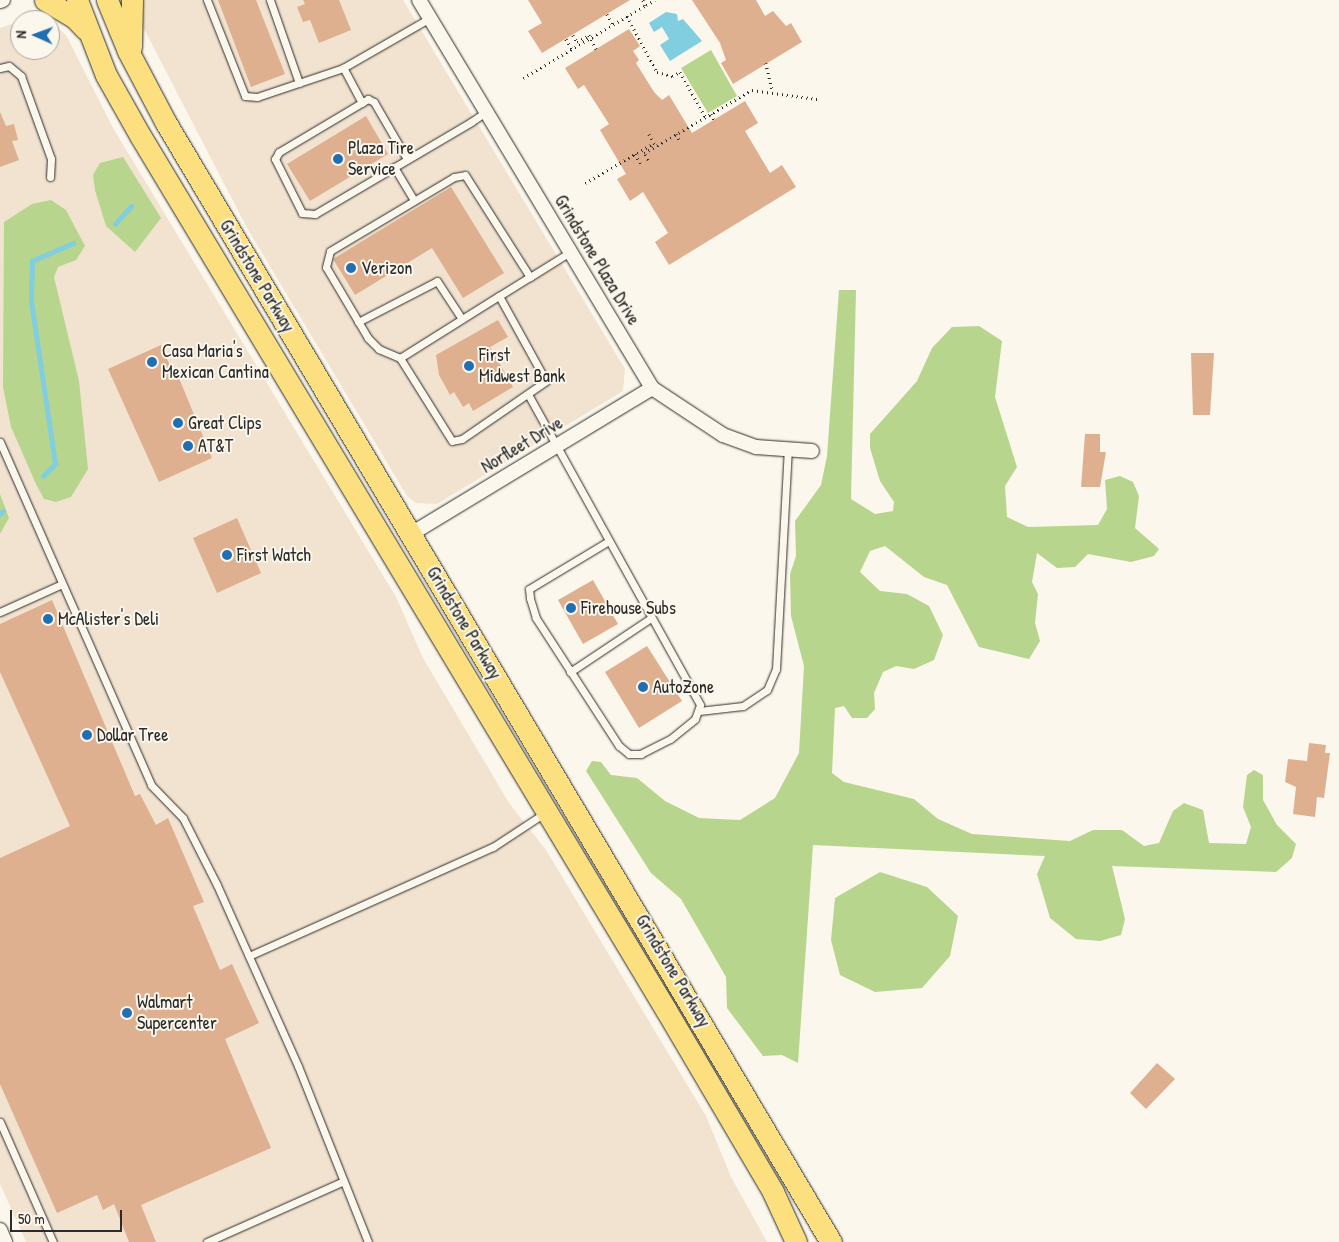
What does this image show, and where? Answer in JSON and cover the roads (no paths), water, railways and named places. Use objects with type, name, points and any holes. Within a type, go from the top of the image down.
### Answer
[{"type":"main road","points":[[45,0],[75,18],[88,32]]},
{"type":"main road","name":"Grindstone Parkway","points":[[78,0],[88,32],[141,137],[773,1192],[796,1242]]},
{"type":"main road","name":"Grindstone Parkway","points":[[107,0],[131,58],[831,1242]]},
{"type":"main road","points":[[131,58],[132,0]]},
{"type":"street","name":"Grindstone Plaza Drive","points":[[419,0],[652,388],[723,435],[756,447],[812,451]]},
{"type":"street","name":"Norfleet Drive","points":[[411,534],[652,388]]},
{"type":"street","points":[[0,1230],[5,1242]]},
{"type":"lane","points":[[207,0],[245,96],[257,97],[343,68],[430,18]]},
{"type":"lane","points":[[270,0],[299,83]]},
{"type":"lane","points":[[0,68],[9,66],[21,76],[51,159],[50,177]]},
{"type":"lane","points":[[343,68],[362,103]]},
{"type":"lane","points":[[407,159],[374,102],[362,103],[279,152],[276,168],[307,215],[394,167],[486,112]]},
{"type":"lane","points":[[394,167],[414,200]]},
{"type":"lane","points":[[498,296],[545,376],[544,386],[452,441],[400,358],[373,345],[326,267],[326,254],[454,177],[465,176],[530,277]]},
{"type":"lane","points":[[400,358],[570,252]]},
{"type":"lane","points":[[358,322],[437,281],[462,320]]},
{"type":"lane","points":[[529,396],[651,618],[699,711]]},
{"type":"lane","points":[[0,442],[151,785],[183,818],[249,956],[333,1149],[342,1182],[368,1242]]},
{"type":"lane","points":[[609,541],[529,589],[536,618],[570,672],[629,754],[650,751],[670,739],[699,711],[743,706],[768,690],[776,668],[788,450]]},
{"type":"lane","points":[[0,612],[62,584]]},
{"type":"lane","points":[[570,672],[651,618]]},
{"type":"lane","points":[[249,956],[493,847],[546,812]]},
{"type":"lane","points":[[0,1122],[53,1242]]},
{"type":"lane","points":[[207,1242],[342,1182]]},
{"type":"water","points":[[666,12],[677,14],[678,21],[683,19],[702,41],[670,61],[660,45],[669,39],[662,27],[654,32],[649,23]]},
{"type":"waterway","points":[[115,224],[131,206]]},
{"type":"waterway","points":[[43,476],[55,464],[31,302],[32,261],[73,243]]},
{"type":"waterway","points":[[0,514],[3,511]]},
{"type":"place","name":"Plaza Tire Service","points":[[338,159]]},
{"type":"place","name":"Verizon","points":[[351,268]]},
{"type":"place","name":"Casa Maria's Mexican Cantina","points":[[152,362]]},
{"type":"place","name":"First Midwest Bank","points":[[469,366]]},
{"type":"place","name":"Great Clips","points":[[178,423]]},
{"type":"place","name":"AT&T","points":[[188,446]]},
{"type":"place","name":"First Watch","points":[[227,555]]},
{"type":"place","name":"Firehouse Subs","points":[[571,608]]},
{"type":"place","name":"McAlister's Deli","points":[[48,619]]},
{"type":"place","name":"AutoZone","points":[[643,687]]},
{"type":"place","name":"Dollar Tree","points":[[87,735]]},
{"type":"place","name":"Walmart Supercenter","points":[[127,1013]]}]
